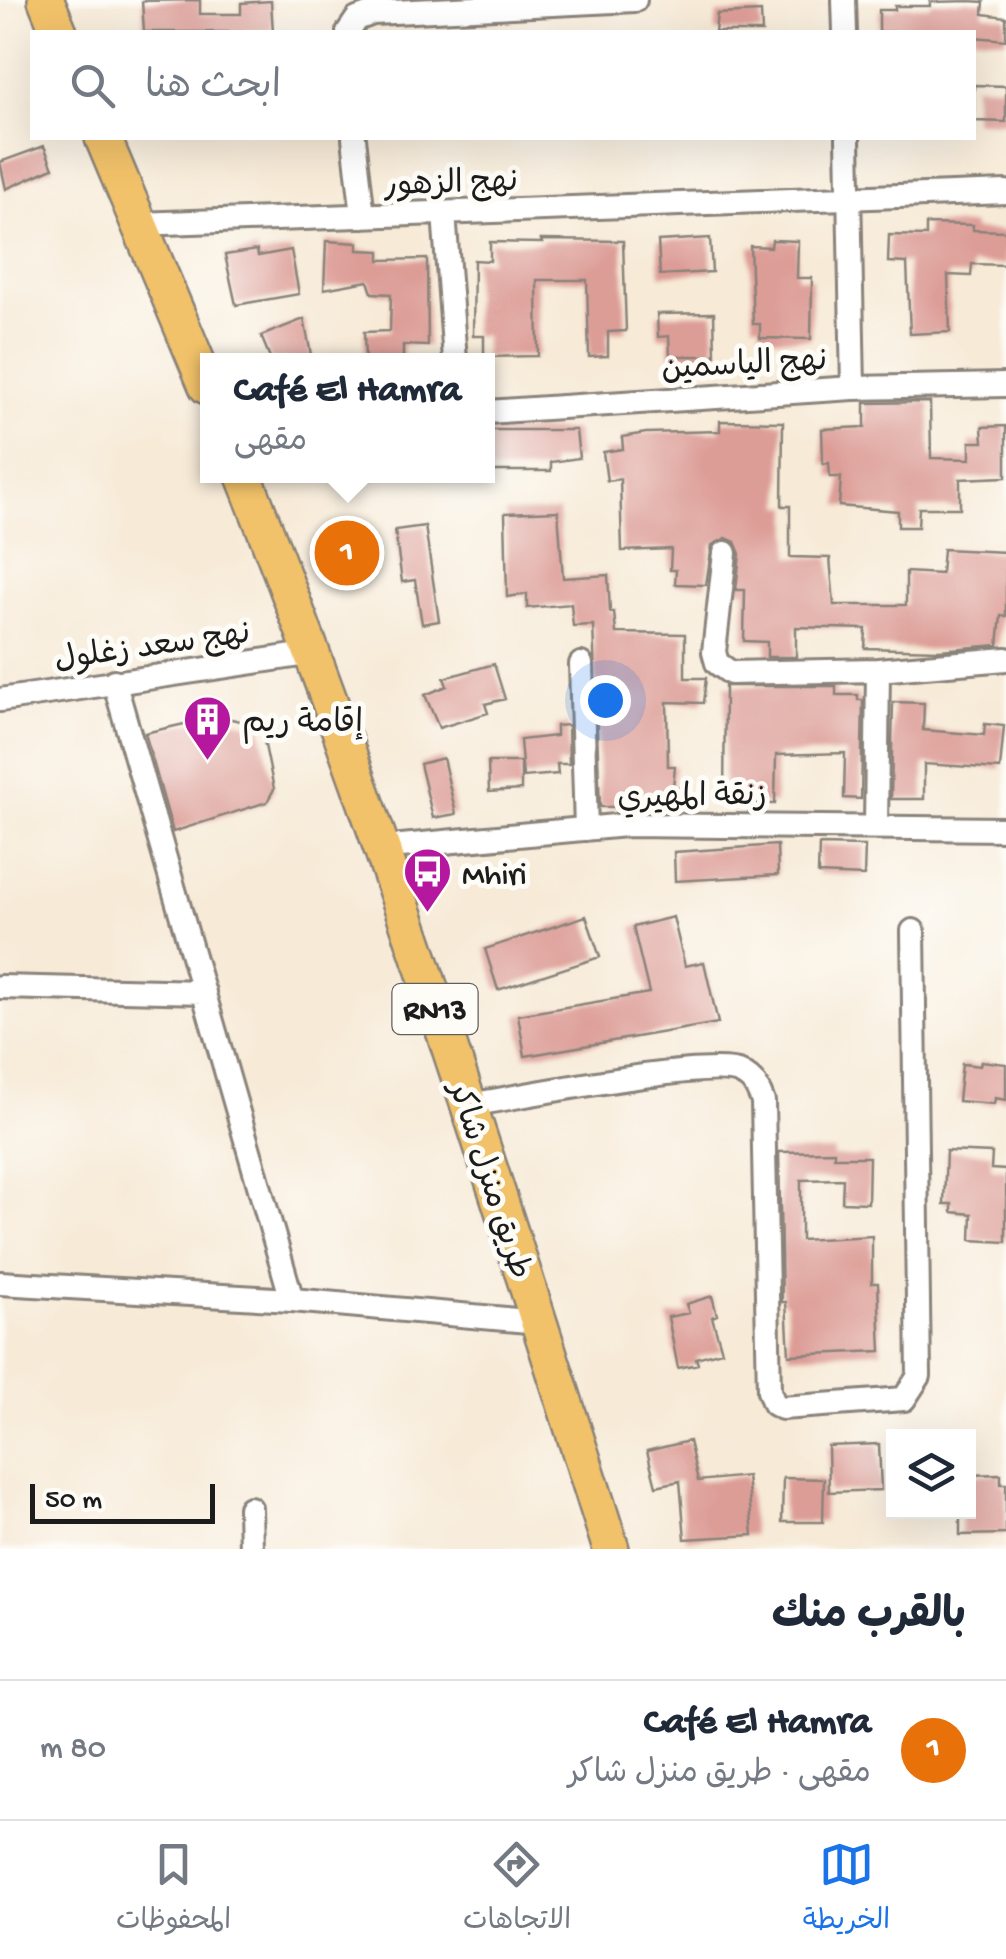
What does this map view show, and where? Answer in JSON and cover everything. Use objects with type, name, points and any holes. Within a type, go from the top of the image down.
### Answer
[{"type":"main road","points":[[46,0],[58,30]]},
{"type":"main road","points":[[103,140],[200,370]]},
{"type":"main road","name":"طريق منزل شاكر","points":[[247,483],[314,653],[468,1105],[610,1549]]},
{"type":"street","points":[[349,30],[357,18],[374,13],[635,0]]},
{"type":"street","points":[[844,0],[845,30]]},
{"type":"street","points":[[354,140],[362,216]]},
{"type":"street","points":[[848,140],[853,388]]},
{"type":"street","name":"نهج الزهور","points":[[138,224],[1006,192]]},
{"type":"street","points":[[444,214],[454,353]]},
{"type":"street","name":"نهج الياسمين","points":[[495,411],[853,388],[1006,385]]},
{"type":"street","points":[[725,553],[714,652],[716,663],[724,670],[752,674],[878,670],[1006,659]]},
{"type":"street","name":"نهج سعد زغلول","points":[[0,700],[314,653]]},
{"type":"street","points":[[581,664],[586,829]]},
{"type":"street","points":[[876,826],[878,670]]},
{"type":"street","points":[[114,680],[292,1300]]},
{"type":"street","name":"زنقة المهيري","points":[[380,848],[644,825],[1006,829]]},
{"type":"street","points":[[468,1105],[720,1068],[739,1072],[755,1082],[763,1102],[769,1391],[774,1404],[782,1408],[904,1399],[920,1376],[913,931]]},
{"type":"street","points":[[0,986],[204,992]]},
{"type":"street","points":[[0,1284],[292,1300],[539,1322]]},
{"type":"street","points":[[250,1508],[251,1549]]},
{"type":"building","points":[[200,0],[200,14],[241,14],[241,3],[271,1],[273,30],[144,30],[142,1]]},
{"type":"building","points":[[930,2],[984,2],[983,14],[1006,17],[1006,40],[976,37],[976,30],[879,30],[879,10],[930,6]]},
{"type":"building","points":[[761,12],[762,30],[715,30],[717,14]]},
{"type":"building","points":[[976,85],[1006,86],[1006,122],[976,121]]},
{"type":"building","points":[[44,146],[53,168],[6,189],[0,162]]},
{"type":"building","points":[[926,224],[973,225],[973,230],[1006,231],[1006,265],[972,264],[971,276],[948,275],[950,332],[910,334],[907,263],[888,262],[889,235],[926,236]]},
{"type":"building","points":[[710,238],[712,272],[660,275],[658,241]]},
{"type":"building","points":[[541,240],[623,241],[626,331],[608,332],[608,356],[589,357],[587,280],[537,280],[538,356],[495,357],[495,353],[484,353],[484,336],[473,336],[474,260],[490,261],[490,242],[542,243]]},
{"type":"building","points":[[772,240],[798,241],[797,278],[812,278],[811,339],[760,338],[760,324],[753,324],[750,246],[771,247]]},
{"type":"building","points":[[326,241],[358,243],[358,250],[380,251],[380,260],[427,259],[428,346],[403,345],[403,353],[365,353],[364,332],[390,331],[391,294],[372,293],[368,281],[324,289]]},
{"type":"building","points":[[257,250],[258,256],[291,250],[299,294],[236,305],[225,255]]},
{"type":"building","points":[[714,313],[715,356],[670,356],[669,336],[658,337],[657,314]]},
{"type":"building","points":[[304,319],[311,353],[268,353],[261,336]]},
{"type":"building","points":[[930,402],[931,458],[970,459],[970,442],[983,442],[982,427],[1006,426],[1006,477],[960,479],[960,508],[919,508],[918,527],[898,527],[898,511],[839,506],[841,477],[830,477],[829,463],[823,464],[822,429],[865,427],[865,403]]},
{"type":"building","points":[[720,421],[783,422],[782,506],[790,506],[790,557],[830,558],[834,605],[906,605],[906,572],[941,574],[943,549],[1006,552],[1006,616],[1001,616],[998,645],[939,650],[865,648],[866,629],[796,627],[796,657],[767,657],[767,642],[744,641],[745,590],[736,590],[740,554],[735,542],[726,538],[712,545],[706,585],[675,584],[676,570],[670,570],[671,549],[622,551],[620,479],[607,481],[603,452],[623,449],[622,437],[720,431]]},
{"type":"building","points":[[495,430],[576,430],[579,458],[551,462],[551,471],[495,471]]},
{"type":"building","points":[[558,511],[563,578],[608,575],[610,612],[614,612],[616,633],[685,634],[685,678],[706,678],[703,703],[667,702],[668,766],[675,766],[673,788],[682,788],[682,806],[600,807],[593,625],[573,626],[571,604],[527,608],[527,594],[507,597],[505,513]]},
{"type":"building","points":[[425,526],[439,621],[422,624],[415,580],[402,582],[395,530]]},
{"type":"building","points":[[494,664],[505,699],[485,704],[488,713],[439,728],[425,695],[447,686],[444,678]]},
{"type":"building","points":[[725,686],[836,686],[836,695],[858,695],[858,700],[863,700],[861,799],[844,798],[845,753],[776,755],[775,804],[724,803]]},
{"type":"building","points":[[893,702],[924,703],[923,730],[984,735],[985,724],[1004,726],[1000,769],[924,764],[924,799],[891,799]]},
{"type":"building","name":"إقامة ريم","points":[[219,716],[261,726],[274,789],[267,802],[173,832],[145,733]]},
{"type":"building","points":[[568,725],[569,764],[557,764],[558,774],[523,777],[520,740],[556,736],[556,726]]},
{"type":"building","points":[[443,758],[456,814],[433,818],[420,764]]},
{"type":"building","points":[[488,762],[521,762],[521,790],[489,792]]},
{"type":"building","points":[[777,845],[778,875],[675,881],[674,852]]},
{"type":"building","points":[[819,845],[865,846],[864,876],[818,874]]},
{"type":"building","points":[[586,916],[600,957],[498,990],[485,949]]},
{"type":"building","points":[[673,917],[685,966],[704,962],[718,1023],[525,1056],[518,1015],[649,993],[633,927]]},
{"type":"building","points":[[981,1061],[1006,1064],[1006,1100],[995,1098],[994,1104],[958,1101],[962,1064],[980,1066]]},
{"type":"building","points":[[834,1151],[834,1157],[869,1157],[868,1203],[842,1202],[843,1179],[801,1180],[801,1240],[872,1236],[872,1283],[878,1283],[881,1351],[789,1355],[786,1302],[782,1302],[779,1152]]},
{"type":"building","points":[[946,1151],[992,1153],[991,1169],[1006,1170],[1006,1242],[971,1240],[972,1214],[952,1212],[952,1204],[944,1204]]},
{"type":"building","points":[[712,1296],[717,1315],[712,1317],[722,1351],[696,1358],[698,1364],[678,1368],[668,1317],[689,1313],[686,1304]]},
{"type":"building","points":[[689,1441],[698,1481],[747,1476],[753,1535],[685,1539],[680,1481],[656,1486],[647,1451]]},
{"type":"building","points":[[879,1444],[881,1490],[829,1492],[828,1446]]},
{"type":"building","points":[[1001,1474],[1001,1484],[1006,1484],[1006,1534],[960,1535],[960,1519],[976,1519],[976,1475]]},
{"type":"building","points":[[783,1478],[824,1479],[823,1522],[782,1522]]},
{"type":"place","name":"Café El Hamra","points":[[347,553]]},
{"type":"place","name":"إقامة ريم","points":[[207,762]]},
{"type":"place","name":"Mhiri","points":[[427,914]]}]
